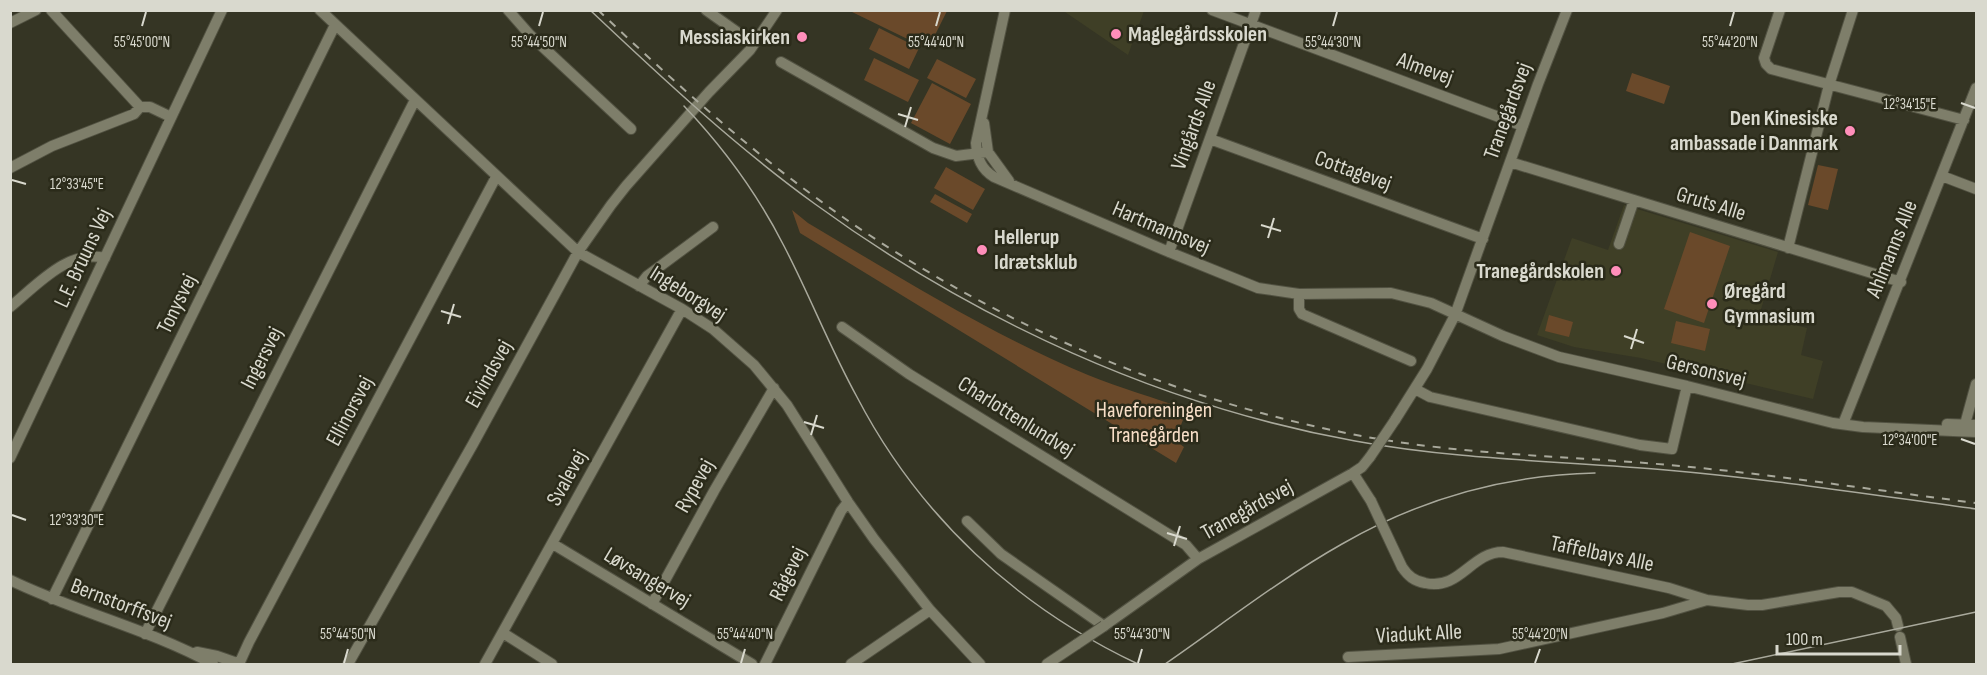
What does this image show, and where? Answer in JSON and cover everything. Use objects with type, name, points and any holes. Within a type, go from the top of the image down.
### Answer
[{"type":"street","points":[[10,23],[36,10]]},
{"type":"street","points":[[51,10],[140,107],[150,107],[171,117]]},
{"type":"street","name":"L.E. Bruuns Vej","points":[[10,458],[222,10]]},
{"type":"street","name":"Ingeborgvej","points":[[320,10],[578,252],[682,309],[713,329],[754,365],[787,405],[848,502],[881,548],[930,610],[980,664]]},
{"type":"street","points":[[508,10],[530,35],[632,129]]},
{"type":"street","points":[[706,10],[738,32]]},
{"type":"street","name":"Eivindsvej","points":[[348,664],[473,444],[578,252],[610,205],[687,117],[750,50],[777,10]]},
{"type":"street","points":[[781,62],[933,148],[956,156],[982,153],[976,143],[1005,10]]},
{"type":"street","name":"Almevej","points":[[1212,10],[1523,126]]},
{"type":"street","name":"Vingårds Alle","points":[[1169,252],[1256,10]]},
{"type":"street","points":[[1554,10],[1566,13]]},
{"type":"street","points":[[1780,10],[1764,58],[1771,69],[1964,120]]},
{"type":"street","points":[[1788,248],[1829,85],[1853,10]]},
{"type":"street","name":"Tranegårdsvej","points":[[1047,664],[1198,559],[1353,473],[1370,457],[1415,389],[1455,315],[1566,13]]},
{"type":"street","name":"Tonysvej","points":[[48,597],[335,25]]},
{"type":"street","name":"Ahlmanns Alle","points":[[1843,424],[1977,88]]},
{"type":"street","name":"Ingersvej","points":[[145,634],[415,100]]},
{"type":"street","points":[[10,168],[52,146],[134,114],[140,107]]},
{"type":"street","name":"Cottagevej","points":[[1210,139],[1484,239]]},
{"type":"street","name":"Hartmannsvej","points":[[982,153],[981,166],[988,173],[1255,287],[1299,294],[1391,293],[1431,303],[1455,315]]},
{"type":"street","name":"Gruts Alle","points":[[1510,162],[1901,282]]},
{"type":"street","points":[[1942,176],[1977,189]]},
{"type":"street","name":"Ellinorsvej","points":[[239,664],[496,177]]},
{"type":"street","points":[[1619,244],[1634,200]]},
{"type":"street","points":[[639,286],[647,276],[713,227]]},
{"type":"street","points":[[10,307],[53,272],[80,257],[94,255],[105,258]]},
{"type":"street","points":[[1299,294],[1299,309],[1302,314],[1411,361]]},
{"type":"street","name":"Svalevej","points":[[485,664],[682,309]]},
{"type":"street","name":"Gersonsvej","points":[[1455,315],[1559,357],[1843,424],[1920,429],[1977,425]]},
{"type":"street","name":"Charlottenlundvej","points":[[842,327],[909,374],[1186,545],[1198,559]]},
{"type":"street","points":[[1964,427],[1977,384]]},
{"type":"street","points":[[1415,389],[1430,397],[1640,445],[1672,449],[1687,386]]},
{"type":"street","name":"Rypevej","points":[[652,604],[730,462],[774,388]]},
{"type":"street","name":"Gersonsvej","points":[[1964,427],[1977,432]]},
{"type":"street","name":"Taffelbays Alle","points":[[1353,473],[1371,501],[1402,567],[1407,575],[1416,581],[1439,585],[1452,581],[1485,556],[1503,552],[1669,588],[1707,600],[1762,605],[1839,592],[1852,592],[1886,606],[1896,618],[1898,626]]},
{"type":"street","name":"Rågevej","points":[[765,664],[841,511],[848,502]]},
{"type":"street","points":[[967,521],[1001,554],[1104,626]]},
{"type":"street","name":"Løvsangervej","points":[[553,544],[752,664]]},
{"type":"street","name":"Bernstorffsvej","points":[[10,580],[48,597],[185,649],[213,664]]},
{"type":"street","name":"Bernstorffsvej","points":[[10,588],[48,597]]},
{"type":"street","points":[[1668,612],[1674,598],[1669,588]]},
{"type":"street","name":"Viadukt Alle","points":[[1348,657],[1499,649],[1668,612],[1707,600]]},
{"type":"street","points":[[851,664],[930,610]]},
{"type":"street","points":[[503,633],[552,664]]},
{"type":"street","points":[[1900,637],[1906,664]]},
{"type":"street","name":"Bernstorffsvej","points":[[185,649],[217,656],[239,664]]},
{"type":"shaded area","name":"Maglegårdsskolen","points":[[1066,10],[1144,11],[1128,55],[1065,12]]},
{"type":"shaded area","points":[[1624,205],[1778,252],[1759,316],[1807,328],[1801,355],[1823,361],[1813,399],[1641,358],[1574,347],[1537,335],[1572,238],[1608,250]]},
{"type":"green space","points":[[850,11],[947,11],[928,49]]},
{"type":"green space","points":[[879,28],[919,48],[909,69],[869,49]]},
{"type":"green space","points":[[874,58],[919,80],[908,102],[864,80]]},
{"type":"green space","points":[[937,59],[976,79],[966,98],[927,78]]},
{"type":"green space","points":[[1632,73],[1670,86],[1664,104],[1626,91]]},
{"type":"green space","points":[[932,83],[971,104],[950,144],[911,123]]},
{"type":"green space","points":[[1818,165],[1838,169],[1828,210],[1808,205]]},
{"type":"green space","points":[[946,167],[985,189],[973,210],[934,188]]},
{"type":"green space","points":[[935,194],[972,214],[967,223],[930,202]]},
{"type":"green space","name":"Haveforeningen Tranegården","points":[[792,210],[808,223],[911,284],[1016,342],[1088,375],[1187,409],[1178,433],[1182,437],[1180,444],[1184,447],[1176,463],[800,233]]},
{"type":"green space","points":[[1690,232],[1730,246],[1704,323],[1664,309]]},
{"type":"green space","points":[[1549,315],[1573,322],[1569,337],[1545,331]]},
{"type":"green space","points":[[1676,321],[1710,329],[1705,351],[1671,343]]},
{"type":"tram line","points":[[590,10],[756,159],[815,204],[876,246],[939,285],[1005,321],[1072,353],[1141,381],[1211,406],[1283,426],[1394,447],[1471,456],[1705,474],[1976,509]]},
{"type":"tram line","points":[[684,106],[726,155],[774,227],[857,397],[882,440],[910,481],[941,519],[975,554],[1012,586],[1052,615],[1138,664]]},
{"type":"tram line","points":[[1165,664],[1319,558],[1402,514],[1464,492],[1496,484],[1595,473]]},
{"type":"tram line","points":[[1732,664],[1976,612]]},
{"type":"railway","points":[[598,10],[719,120],[782,172],[847,220],[906,259],[1031,327],[1095,356],[1162,382],[1229,404],[1298,422],[1405,443],[1442,448],[1707,469],[1976,503]]},
{"type":"place","name":"Maglegårdsskolen","points":[[1116,34]]},
{"type":"place","name":"Messiaskirken","points":[[802,37]]},
{"type":"place","name":"Den Kinesiske ambassade i Danmark","points":[[1850,131]]},
{"type":"place","name":"Hellerup Idrætsklub","points":[[982,250]]},
{"type":"place","name":"Tranegårdskolen","points":[[1616,271]]},
{"type":"place","name":"Øregård Gymnasium","points":[[1712,304]]}]
